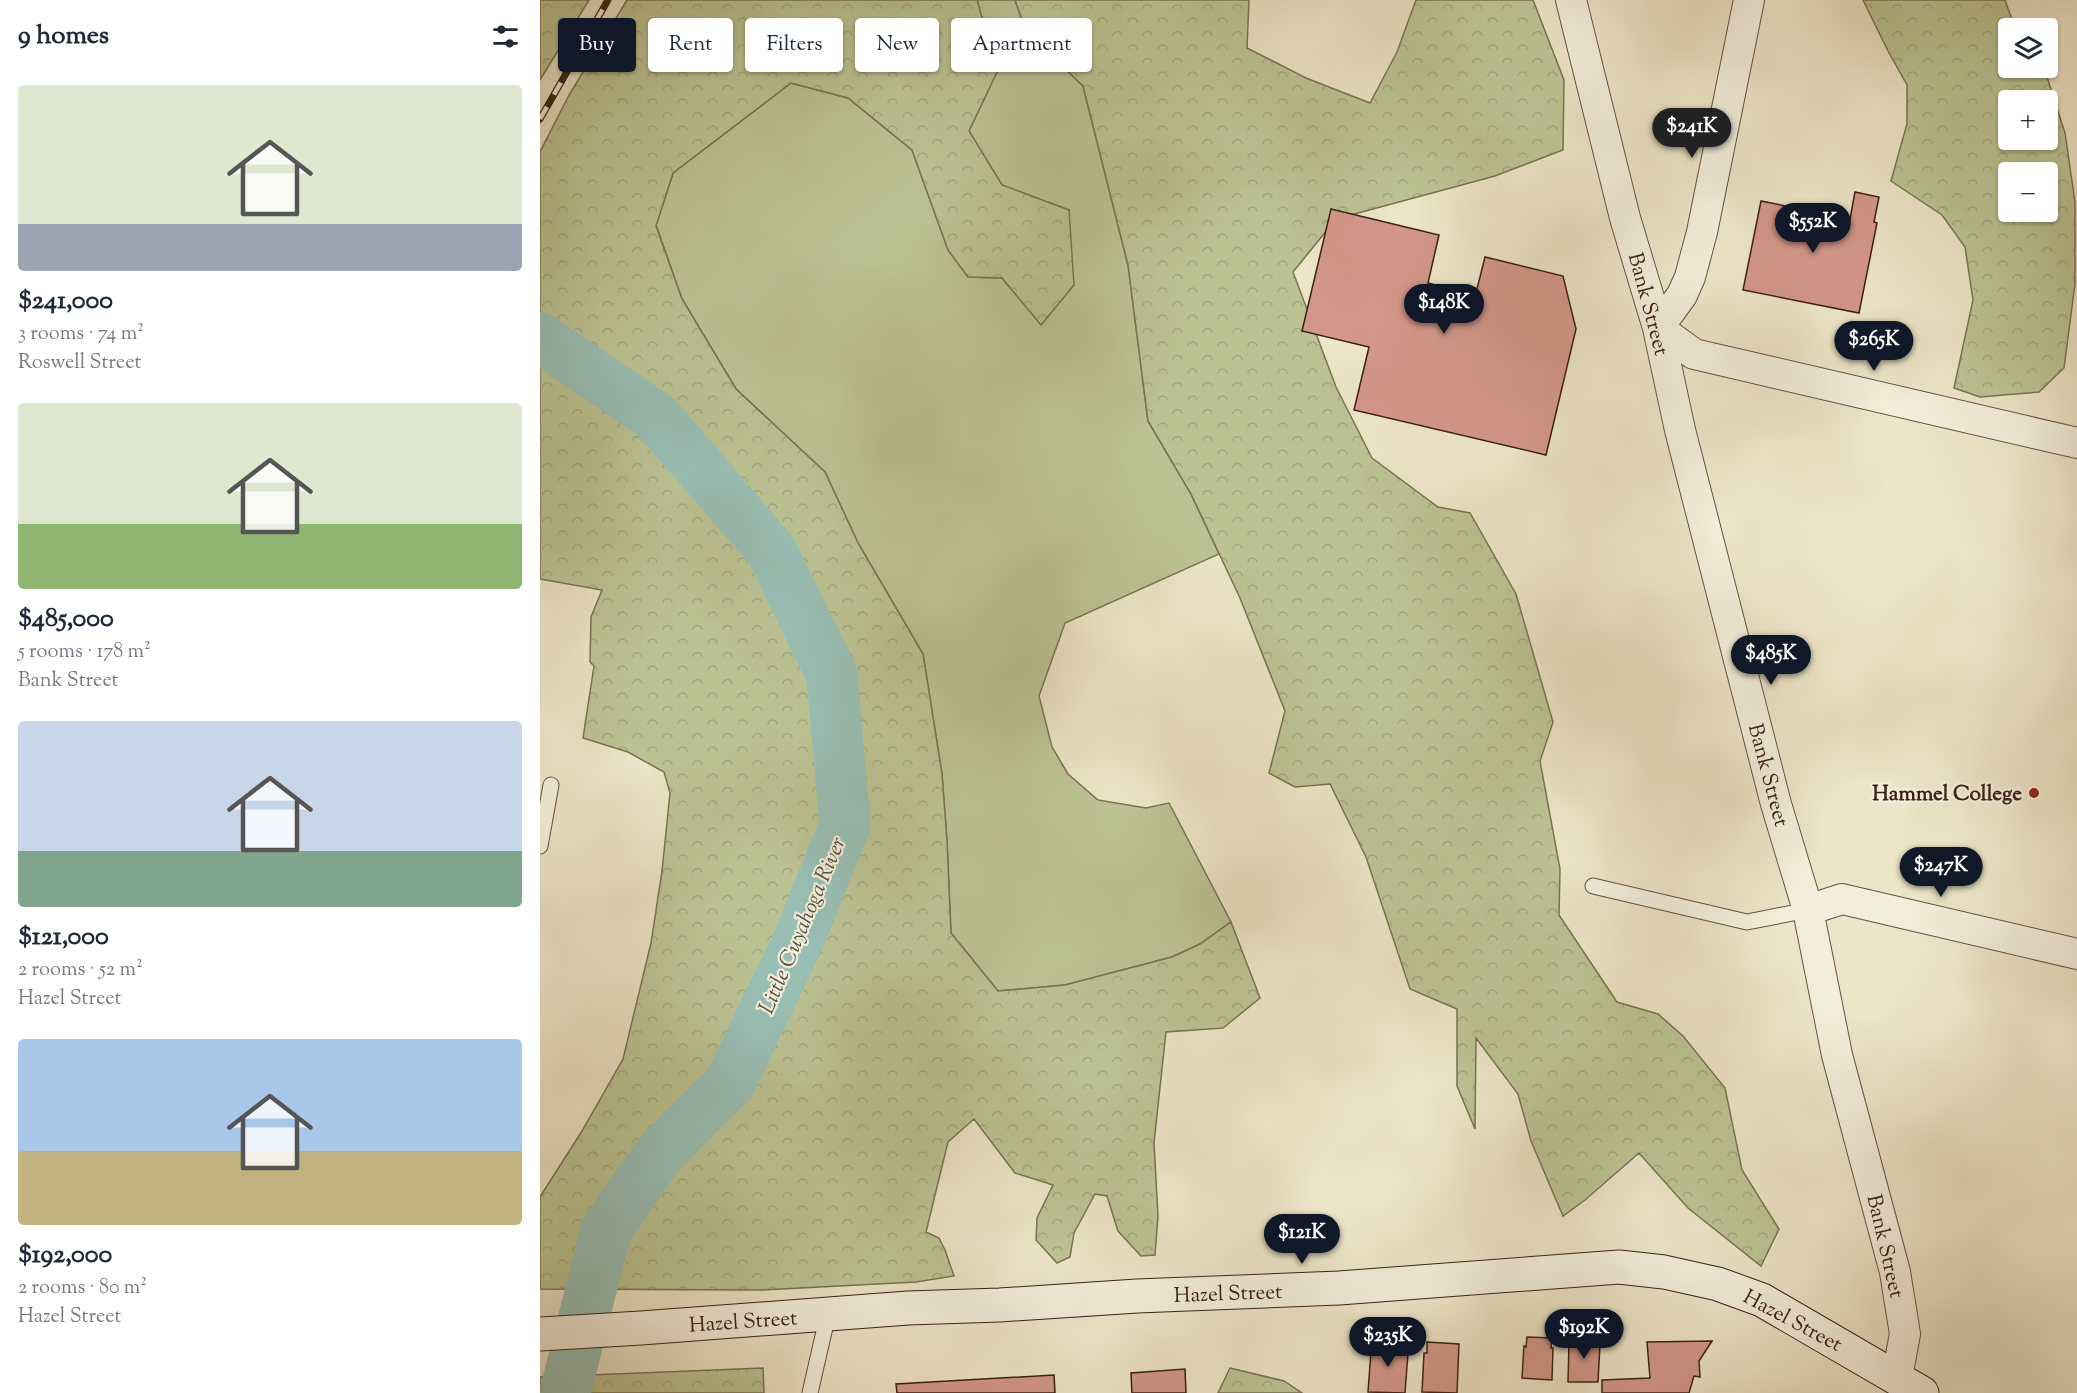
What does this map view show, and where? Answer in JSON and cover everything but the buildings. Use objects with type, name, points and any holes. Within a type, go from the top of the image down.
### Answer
[{"type":"street","name":"Bank Street","points":[[1571,0],[1625,218],[1658,328],[1680,430],[1776,804],[1808,910],[1837,1055],[1895,1272],[1905,1334],[1909,1385]]},
{"type":"street","points":[[1749,0],[1702,232],[1690,277],[1682,295],[1658,328],[1694,354],[2077,443]]},
{"type":"street","points":[[1808,910],[1842,899],[2077,954]]},
{"type":"street","name":"Hazel Street","points":[[540,1334],[1137,1296],[1339,1288],[1619,1267],[1664,1272],[1718,1284],[1762,1300],[1909,1385]]},
{"type":"lane","points":[[540,846],[551,785]]},
{"type":"lane","points":[[1593,886],[1747,922],[1808,910]]},
{"type":"lane","points":[[810,1393],[828,1314]]},
{"type":"green space","points":[[540,0],[589,0],[578,18],[558,18],[558,51],[540,80]]},
{"type":"green space","points":[[627,0],[977,0],[982,18],[951,18],[951,72],[997,72],[969,131],[1002,185],[1069,210],[1074,285],[1041,325],[1002,278],[968,277],[948,250],[912,150],[848,98],[791,83],[673,173],[656,226],[682,299],[736,389],[825,472],[858,543],[923,654],[942,774],[951,933],[998,991],[1065,985],[1172,957],[1200,944],[1231,922],[1260,998],[1223,1028],[1166,1032],[1154,1143],[1158,1216],[1155,1255],[1141,1256],[1118,1231],[1107,1196],[1095,1194],[1074,1233],[1070,1257],[1057,1263],[1036,1240],[1037,1218],[1053,1185],[1015,1173],[974,1119],[948,1142],[926,1232],[939,1238],[954,1276],[916,1282],[762,1290],[540,1289],[540,1197],[582,1131],[623,1059],[651,943],[662,871],[670,793],[664,772],[628,752],[583,738],[594,666],[590,662],[591,617],[602,590],[540,579],[540,152],[583,72],[636,72],[636,18],[616,18]]},
{"type":"green space","points":[[977,0],[1015,0],[1021,18],[982,18]]},
{"type":"green space","points":[[1015,0],[1249,0],[1247,48],[1306,78],[1370,103],[1397,52],[1416,0],[1533,0],[1564,80],[1563,150],[1495,176],[1336,219],[1293,272],[1336,387],[1372,458],[1438,507],[1470,513],[1516,594],[1553,722],[1540,761],[1560,869],[1559,915],[1617,1002],[1658,1014],[1683,1036],[1725,1088],[1742,1170],[1779,1229],[1761,1266],[1688,1208],[1639,1153],[1563,1216],[1531,1141],[1518,1094],[1476,1038],[1475,1129],[1457,1086],[1457,1009],[1410,989],[1366,857],[1330,784],[1295,787],[1269,773],[1285,711],[1240,598],[1191,494],[1148,421],[1128,265],[1083,86],[1068,72],[1092,72],[1092,18],[1021,18]]},
{"type":"green space","points":[[1863,0],[2005,0],[2011,18],[1998,18],[1998,78],[2047,78],[2051,90],[1998,90],[1998,150],[2058,150],[2058,111],[2065,133],[2075,202],[2075,284],[2064,368],[2039,392],[1980,397],[1954,388],[1973,300],[1965,247],[1942,215],[1891,181],[1907,124],[1907,85]]},
{"type":"green space","points":[[997,72],[1068,72],[1083,86],[1128,265],[1148,421],[1191,494],[1219,554],[1065,623],[1039,696],[1052,747],[1068,774],[1098,800],[1146,808],[1169,803],[1231,922],[1200,944],[1172,957],[1065,985],[998,991],[951,933],[942,774],[923,654],[858,543],[825,472],[736,389],[682,299],[656,225],[673,173],[791,83],[848,98],[912,150],[948,250],[968,277],[1002,278],[1041,324],[1069,210],[1002,185],[969,131]]},
{"type":"green space","points":[[763,1368],[764,1393],[540,1393],[540,1377]]},
{"type":"green space","points":[[1230,1368],[1284,1381],[1302,1393],[1218,1393]]},
{"type":"waterway","name":"Little Cuyahoga River","points":[[540,338],[655,416],[771,550],[832,675],[845,825],[799,939],[730,1083],[659,1154],[606,1230],[565,1393]]},
{"type":"railway","points":[[540,119],[608,0]]},
{"type":"place","name":"Hammel College","points":[[2034,793]]}]
